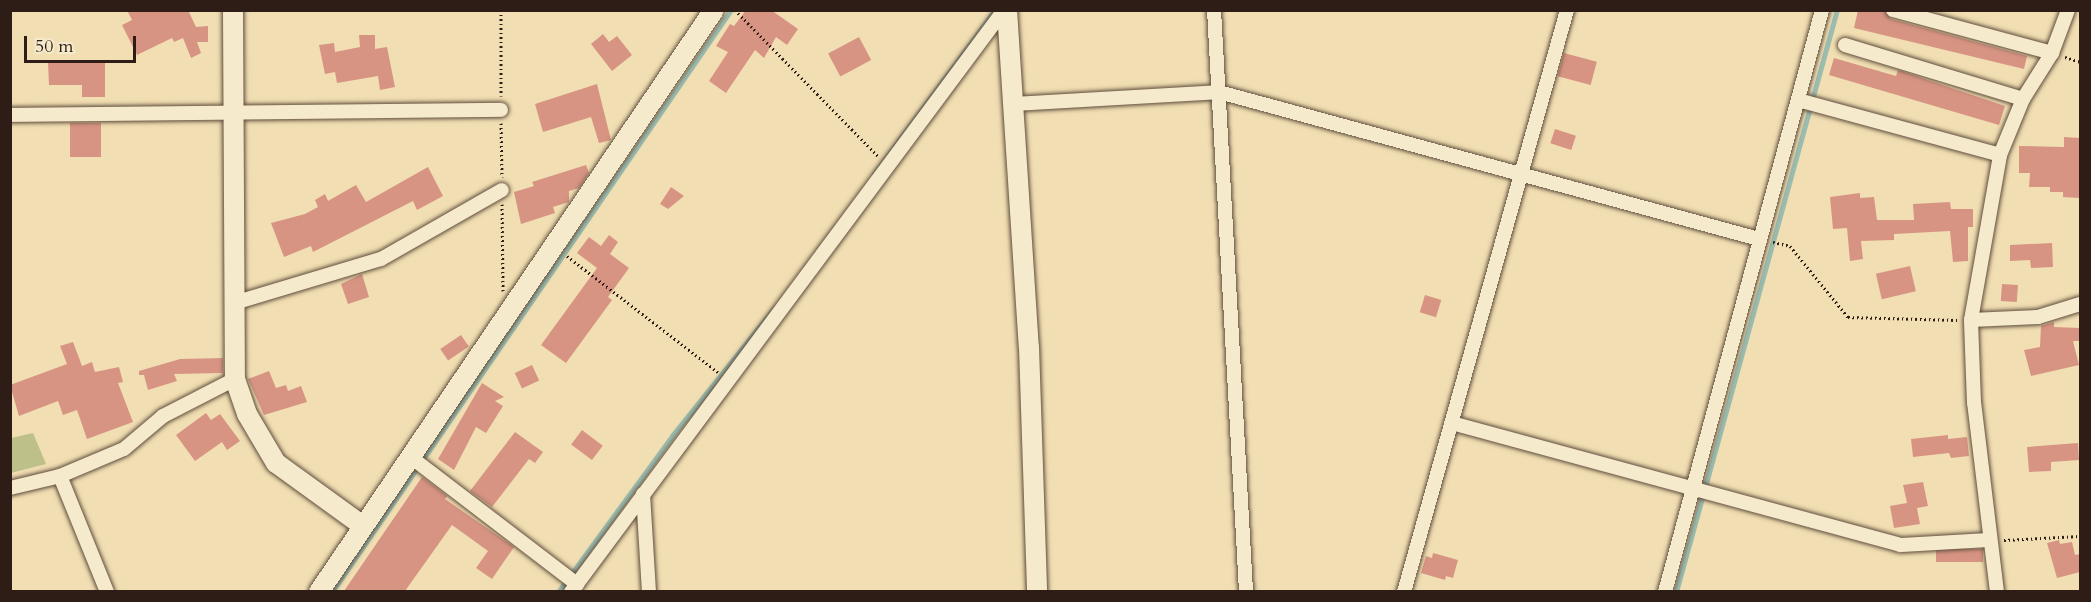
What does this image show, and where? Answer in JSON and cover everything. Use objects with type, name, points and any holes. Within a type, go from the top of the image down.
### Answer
[{"type":"street","points":[[233,10],[235,379],[247,414],[276,463],[363,526]]},
{"type":"street","points":[[319,591],[504,325],[714,10]]},
{"type":"street","points":[[411,458],[574,588],[1005,10]]},
{"type":"street","points":[[1005,10],[1029,347],[1037,591]]},
{"type":"street","points":[[1214,10],[1246,591]]},
{"type":"street","points":[[1404,591],[1567,10]]},
{"type":"street","points":[[1665,591],[1695,487],[1822,10]]},
{"type":"street","points":[[1893,10],[2052,53]]},
{"type":"street","points":[[1997,591],[1974,403],[1971,320],[2000,155],[2023,99],[2052,53],[2068,10]]},
{"type":"street","points":[[1845,45],[2023,99]]},
{"type":"street","points":[[1012,104],[1219,92],[1521,176],[1760,239]]},
{"type":"street","points":[[1798,100],[2000,155]]},
{"type":"street","points":[[10,116],[235,111],[501,110]]},
{"type":"street","points":[[234,303],[381,259],[502,190]]},
{"type":"street","points":[[1971,320],[2038,317],[2080,304]]},
{"type":"street","points":[[10,488],[60,476],[124,449],[163,416],[235,379]]},
{"type":"street","points":[[1452,423],[1695,487],[1900,545],[1990,540]]},
{"type":"street","points":[[60,476],[106,591]]},
{"type":"street","points":[[644,494],[649,591]]},
{"type":"path","points":[[501,10],[504,325]]},
{"type":"path","points":[[735,10],[888,167]]},
{"type":"path","points":[[1760,239],[1790,246],[1848,317],[1971,320]]},
{"type":"path","points":[[556,248],[729,381]]},
{"type":"path","points":[[1990,540],[2080,536]]},
{"type":"green space","points":[[33,433],[46,464],[11,473],[11,438]]},
{"type":"building","points":[[127,10],[188,10],[196,27],[208,26],[208,42],[197,42],[201,53],[191,58],[183,38],[174,42],[172,38],[137,55],[122,25],[132,20]]},
{"type":"building","points":[[746,10],[771,10],[798,29],[787,45],[776,37],[764,58],[755,50],[726,93],[709,81],[728,52],[716,46],[730,24],[734,26]]},
{"type":"building","points":[[1858,10],[1884,10],[1891,19],[2027,56],[2024,69],[1854,28]]},
{"type":"building","points":[[603,34],[609,42],[617,36],[632,55],[612,71],[591,44]]},
{"type":"building","points":[[359,35],[375,35],[375,49],[387,47],[395,87],[380,90],[378,76],[337,83],[335,72],[325,74],[319,45],[334,43],[335,52],[360,47]]},
{"type":"building","points":[[859,37],[871,60],[840,76],[828,53]]},
{"type":"building","points":[[1564,53],[1597,62],[1591,85],[1558,76]]},
{"type":"building","points":[[1834,58],[1896,76],[1898,70],[2005,106],[1999,125],[1829,75]]},
{"type":"building","points":[[105,61],[105,97],[82,97],[82,85],[49,85],[48,62]]},
{"type":"building","points":[[597,84],[611,140],[599,143],[591,117],[543,132],[535,104]]},
{"type":"building","points":[[70,123],[101,123],[101,157],[70,157]]},
{"type":"building","points":[[1555,129],[1576,136],[1571,150],[1550,143]]},
{"type":"building","points":[[2064,137],[2080,138],[2079,198],[2063,197],[2063,192],[2050,192],[2050,187],[2029,187],[2030,173],[2019,173],[2019,146],[2064,147]]},
{"type":"building","points":[[586,165],[589,173],[579,188],[569,191],[569,202],[553,207],[555,213],[521,224],[514,192],[534,186],[532,182]]},
{"type":"building","points":[[428,167],[443,196],[417,210],[413,201],[313,252],[311,246],[284,257],[271,223],[305,214],[318,207],[315,200],[325,194],[328,201],[356,185],[366,202]]},
{"type":"building","points":[[671,187],[684,196],[668,209],[660,204]]},
{"type":"building","points":[[1860,193],[1860,198],[1874,197],[1877,220],[1914,220],[1913,204],[1950,202],[1951,209],[1973,209],[1973,227],[1968,227],[1968,261],[1953,262],[1950,231],[1894,234],[1894,240],[1861,241],[1863,259],[1850,261],[1847,228],[1833,229],[1830,197]]},
{"type":"building","points":[[609,235],[618,242],[610,254],[629,268],[608,297],[612,300],[566,363],[541,345],[597,268],[577,253],[589,237],[601,246]]},
{"type":"building","points":[[2052,243],[2053,267],[2031,268],[2030,260],[2010,261],[2010,245]]},
{"type":"building","points":[[1910,266],[1916,291],[1882,299],[1876,274]]},
{"type":"building","points":[[362,274],[369,297],[348,304],[341,284]]},
{"type":"building","points":[[2002,284],[2018,285],[2017,302],[2001,301]]},
{"type":"building","points":[[1425,295],[1441,300],[1436,317],[1420,312]]},
{"type":"building","points":[[2054,322],[2054,327],[2080,328],[2079,341],[2073,341],[2079,365],[2031,376],[2024,350],[2040,347],[2041,326]]},
{"type":"building","points":[[461,335],[469,347],[448,361],[440,349]]},
{"type":"building","points":[[73,342],[82,366],[92,362],[95,372],[119,367],[123,382],[118,383],[133,422],[87,439],[77,410],[63,415],[58,401],[19,416],[10,385],[67,364],[60,346]]},
{"type":"building","points":[[223,358],[223,373],[174,374],[177,381],[148,390],[144,375],[139,375],[139,371],[180,359]]},
{"type":"building","points":[[532,365],[539,380],[522,388],[515,373]]},
{"type":"building","points":[[269,371],[276,388],[286,385],[288,391],[301,386],[307,402],[264,415],[248,379]]},
{"type":"building","points":[[482,383],[504,397],[495,401],[503,406],[486,433],[476,427],[454,470],[438,459]]},
{"type":"building","points":[[206,413],[211,420],[220,414],[240,441],[227,450],[222,442],[195,461],[176,435]]},
{"type":"building","points":[[582,430],[603,446],[592,460],[571,444]]},
{"type":"building","points":[[515,432],[543,452],[535,463],[529,459],[492,507],[470,491]]},
{"type":"building","points":[[1948,435],[1948,439],[1967,437],[1969,456],[1951,458],[1949,453],[1913,457],[1911,439]]},
{"type":"building","points":[[2078,443],[2079,460],[2051,462],[2051,471],[2029,472],[2027,447]]},
{"type":"building","points":[[422,477],[447,496],[445,499],[514,547],[492,579],[476,568],[488,551],[452,525],[405,591],[344,591]]},
{"type":"building","points":[[1923,482],[1928,506],[1917,508],[1920,524],[1894,528],[1890,506],[1907,503],[1903,485]]},
{"type":"building","points":[[2059,540],[2060,544],[2072,542],[2075,555],[2080,554],[2080,572],[2057,578],[2047,543]]},
{"type":"building","points":[[1936,549],[1983,549],[1983,562],[1936,562]]},
{"type":"building","points":[[1433,553],[1458,560],[1453,578],[1446,576],[1445,580],[1421,573],[1426,556],[1432,558]]},
{"type":"waterway","points":[[332,592],[731,10]]},
{"type":"waterway","points":[[874,174],[995,10]]},
{"type":"waterway","points":[[1676,592],[1837,10]]},
{"type":"waterway","points":[[558,592],[672,436],[774,308]]}]
